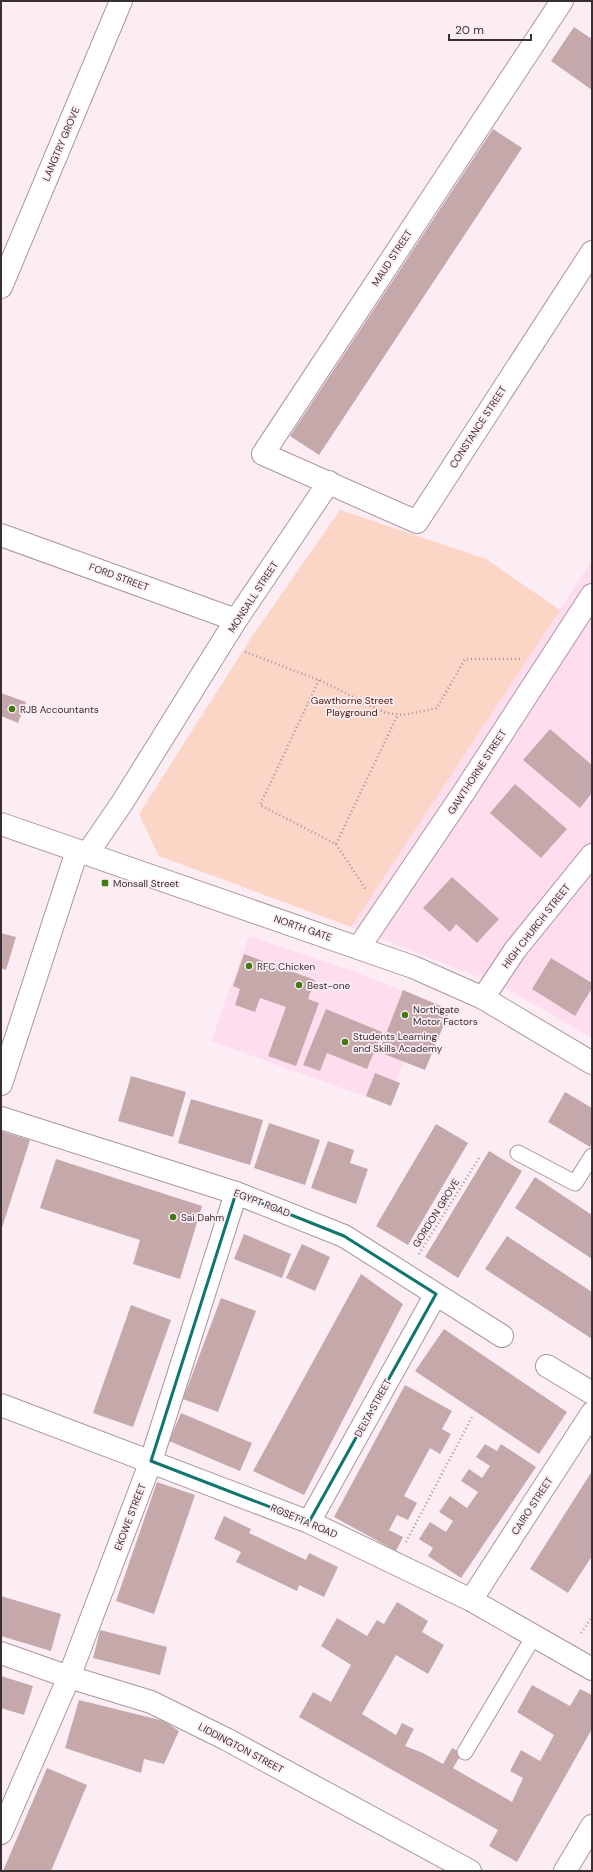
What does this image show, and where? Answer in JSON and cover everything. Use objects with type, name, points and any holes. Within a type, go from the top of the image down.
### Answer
[{"type":"street","name":"LANGTRY GROVE","points":[[1,287],[121,1]]},
{"type":"street","name":"MAUD STREET","points":[[329,482],[263,454],[562,1]]},
{"type":"street","name":"CONSTANCE STREET","points":[[329,482],[417,522],[592,252]]},
{"type":"street","name":"MONSALL STREET","points":[[1,1084],[82,852],[122,803],[236,620],[329,482]]},
{"type":"street","name":"FORD STREET","points":[[1,535],[236,620]]},
{"type":"street","name":"GAWTHORNE STREET","points":[[359,947],[592,595]]},
{"type":"street","name":"NORTH GATE","points":[[1,824],[413,966],[483,998],[592,1063]]},
{"type":"street","name":"HIGH CHURCH STREET","points":[[483,998],[515,950],[592,855]]},
{"type":"street","name":"EGYPT ROAD","points":[[1,1118],[236,1193],[344,1236],[502,1336]]},
{"type":"street","name":"EKOWE STREET","points":[[1,1833],[69,1677],[151,1461],[236,1193]]},
{"type":"street","name":"DELTA STREET","points":[[309,1522],[436,1294]]},
{"type":"street","points":[[547,1366],[592,1393]]},
{"type":"street","name":"ROSETTA ROAD","points":[[1,1405],[309,1522],[471,1600],[592,1669]]},
{"type":"street","name":"CAIRO STREET","points":[[471,1600],[592,1413]]},
{"type":"street","name":"LIDDINGTON STREET","points":[[1,1653],[69,1677],[150,1702],[233,1743],[470,1871]]},
{"type":"street","points":[[565,1871],[592,1826]]},
{"type":"lane","points":[[518,1153],[575,1183],[592,1156]]},
{"type":"lane","points":[[465,1752],[534,1636]]},
{"type":"path","points":[[222,644],[319,680],[386,713],[398,714],[418,713],[437,708],[465,659],[528,659],[548,663]]},
{"type":"path","points":[[319,680],[260,805],[336,844],[367,891],[384,911]]},
{"type":"path","points":[[336,844],[398,714]]},
{"type":"path","name":"GORDON GROVE","points":[[406,1276],[479,1158]]},
{"type":"path","points":[[395,1563],[472,1416]]},
{"type":"highlighted area","points":[[236,1193],[344,1236],[436,1294],[309,1522],[151,1461]]},
{"type":"shaded area","points":[[592,560],[592,1038],[502,986],[351,927]]},
{"type":"shaded area","points":[[249,936],[355,972],[430,1001],[386,1104],[211,1041]]},
{"type":"green space","name":"Gawthorne Street Playground","points":[[340,510],[486,559],[560,610],[351,927],[159,856],[139,814],[251,638]]},
{"type":"building","points":[[574,27],[592,39],[592,90],[551,61]]},
{"type":"building","points":[[493,129],[522,148],[319,455],[290,436]]},
{"type":"building","name":"RJB Accountants","points":[[1,693],[26,702],[18,723],[1,716]]},
{"type":"building","points":[[550,729],[592,765],[592,793],[580,808],[523,760]]},
{"type":"building","points":[[515,784],[567,829],[541,858],[490,813]]},
{"type":"building","points":[[452,877],[499,919],[477,943],[456,924],[450,932],[423,908]]},
{"type":"building","points":[[1,933],[16,937],[6,970],[1,968]]},
{"type":"building","points":[[244,954],[315,980],[308,999],[319,1003],[296,1066],[268,1056],[286,1007],[260,998],[255,1012],[235,1005],[240,989],[233,986]]},
{"type":"building","points":[[551,958],[592,983],[592,988],[575,1016],[532,989]]},
{"type":"building","points":[[403,990],[450,1010],[425,1070],[379,1052]]},
{"type":"building","name":"Students Learning and Skills Academy","points":[[326,1009],[382,1032],[367,1069],[327,1053],[320,1071],[303,1065]]},
{"type":"building","points":[[375,1073],[400,1083],[391,1106],[366,1096]]},
{"type":"building","points":[[131,1076],[186,1092],[173,1137],[118,1121]]},
{"type":"building","points":[[565,1092],[592,1108],[592,1143],[590,1147],[548,1122]]},
{"type":"building","points":[[191,1099],[263,1120],[250,1165],[178,1143]]},
{"type":"building","points":[[269,1123],[320,1140],[305,1185],[254,1168]]},
{"type":"building","points":[[436,1124],[468,1143],[408,1245],[376,1226]]},
{"type":"building","points":[[1,1131],[30,1140],[1,1231]]},
{"type":"building","points":[[328,1141],[354,1150],[350,1163],[368,1169],[356,1204],[311,1188]]},
{"type":"building","points":[[489,1151],[522,1171],[458,1278],[425,1257]]},
{"type":"building","points":[[56,1159],[202,1206],[180,1279],[133,1264],[140,1240],[40,1208]]},
{"type":"building","points":[[535,1177],[592,1215],[592,1259],[515,1208]]},
{"type":"building","points":[[244,1234],[291,1254],[282,1278],[234,1259]]},
{"type":"building","points":[[507,1236],[592,1292],[592,1339],[485,1269]]},
{"type":"building","points":[[302,1244],[330,1257],[315,1291],[286,1278]]},
{"type":"building","points":[[361,1274],[403,1304],[304,1495],[253,1471]]},
{"type":"building","points":[[221,1298],[256,1311],[218,1412],[183,1399]]},
{"type":"building","points":[[131,1305],[171,1320],[133,1427],[93,1413]]},
{"type":"building","points":[[444,1329],[567,1412],[539,1454],[415,1371]]},
{"type":"building","points":[[405,1385],[452,1411],[442,1429],[451,1434],[440,1454],[430,1448],[404,1496],[417,1503],[408,1520],[397,1515],[389,1530],[403,1537],[396,1551],[334,1517]]},
{"type":"building","points":[[181,1413],[252,1443],[240,1471],[169,1441]]},
{"type":"building","points":[[485,1444],[497,1451],[501,1444],[536,1467],[461,1578],[428,1556],[433,1548],[419,1539],[430,1522],[446,1532],[453,1521],[439,1512],[450,1496],[467,1508],[478,1492],[461,1481],[469,1469],[482,1478],[490,1466],[476,1457]]},
{"type":"building","points":[[592,1471],[592,1556],[568,1593],[530,1569]]},
{"type":"building","points":[[157,1482],[195,1495],[154,1614],[116,1601]]},
{"type":"building","points":[[224,1516],[251,1529],[249,1533],[306,1560],[309,1553],[338,1567],[324,1597],[299,1585],[297,1591],[236,1562],[241,1552],[214,1539]]},
{"type":"building","points":[[1,1596],[61,1614],[51,1651],[1,1636]]},
{"type":"building","points":[[397,1602],[428,1621],[422,1632],[444,1645],[428,1674],[396,1655],[362,1714],[396,1735],[402,1723],[414,1729],[405,1746],[423,1753],[443,1764],[452,1748],[462,1753],[453,1768],[512,1802],[523,1778],[510,1771],[521,1750],[540,1761],[554,1735],[517,1712],[532,1685],[570,1706],[580,1689],[592,1695],[592,1729],[517,1862],[489,1846],[498,1830],[299,1717],[313,1692],[331,1702],[351,1665],[321,1646],[337,1618],[367,1636],[377,1620],[384,1624]]},
{"type":"building","points":[[100,1630],[167,1647],[160,1675],[93,1658]]},
{"type":"building","points":[[1,1676],[33,1686],[24,1715],[1,1708]]},
{"type":"building","points":[[79,1700],[164,1721],[179,1731],[164,1764],[144,1759],[141,1773],[65,1748]]},
{"type":"building","points":[[47,1768],[87,1785],[51,1871],[3,1871]]},
{"type":"place","name":"RJB Accountants","points":[[12,709]]},
{"type":"place","name":"Monsall Street","points":[[105,883]]},
{"type":"place","name":"RFC Chicken","points":[[249,966]]},
{"type":"place","name":"Best-one","points":[[299,985]]},
{"type":"place","name":"Northgate Motor Factors","points":[[405,1015]]},
{"type":"place","name":"Students Learning and Skills Academy","points":[[345,1042]]},
{"type":"place","name":"Sai Dahm","points":[[173,1217]]}]
